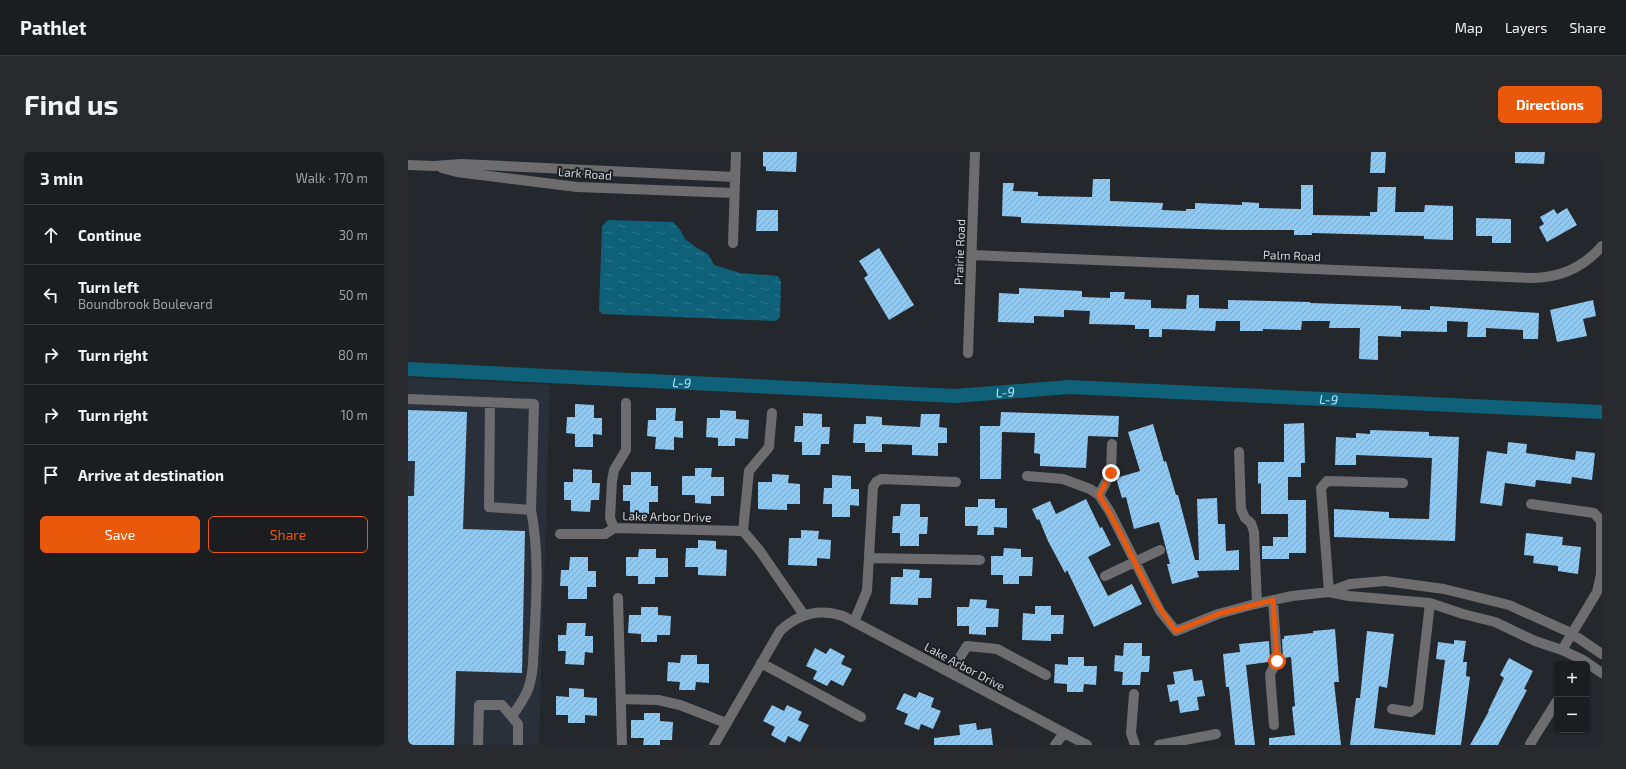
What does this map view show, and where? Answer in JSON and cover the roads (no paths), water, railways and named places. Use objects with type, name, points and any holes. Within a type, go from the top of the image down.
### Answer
[{"type":"street","points":[[733,243],[736,152]]},
{"type":"street","name":"Prairie Road","points":[[968,353],[975,152]]},
{"type":"street","name":"Lark Road","points":[[408,165],[434,166],[461,164],[735,177]]},
{"type":"street","name":"Lark Road","points":[[434,166],[457,172],[577,187],[734,193]]},
{"type":"street","points":[[673,191],[677,182],[676,174]]},
{"type":"street","name":"Palm Road","points":[[972,255],[1531,278],[1552,277],[1571,270],[1589,259],[1602,246]]},
{"type":"street","points":[[408,399],[534,404],[531,510],[536,551],[534,664],[532,682],[528,694],[512,716]]},
{"type":"street","points":[[490,402],[489,507],[531,510]]},
{"type":"street","name":"Lake Arbor Drive","points":[[614,528],[610,518],[612,481],[614,470],[626,450],[626,403]]},
{"type":"street","points":[[772,413],[768,447],[749,471],[743,531],[760,552],[804,615]]},
{"type":"street","points":[[1099,495],[1111,473],[1112,444]]},
{"type":"street","points":[[1239,452],[1241,509],[1245,518],[1251,522],[1254,532],[1257,603]]},
{"type":"street","points":[[1027,476],[1063,479],[1090,489],[1099,495],[1110,512],[1160,611],[1176,631],[1218,614],[1257,603],[1311,593],[1329,592],[1349,596],[1430,603],[1463,614],[1495,622],[1535,642],[1562,650],[1579,661]]},
{"type":"street","points":[[854,622],[867,591],[873,487],[876,482],[881,479],[956,482]]},
{"type":"street","points":[[1329,592],[1321,488],[1327,481],[1403,483]]},
{"type":"street","points":[[1531,504],[1594,513],[1601,521],[1601,574],[1597,592],[1562,650]]},
{"type":"street","name":"Lake Arbor Drive","points":[[560,534],[605,534],[614,528],[743,531]]},
{"type":"street","points":[[1105,576],[1160,550]]},
{"type":"street","points":[[869,558],[980,560]]},
{"type":"street","points":[[1329,592],[1350,584],[1385,581],[1444,589],[1510,605],[1571,633],[1598,651],[1583,661]]},
{"type":"street","points":[[618,598],[622,745]]},
{"type":"street","points":[[1273,600],[1277,661],[1270,674],[1274,725]]},
{"type":"street","points":[[1392,709],[1411,712],[1418,707],[1430,603]]},
{"type":"street","name":"Lake Arbor Drive","points":[[714,745],[760,663],[780,631],[795,619],[804,615],[824,612],[833,613],[854,622],[1087,745]]},
{"type":"street","points":[[950,673],[966,646],[997,649],[1046,675]]},
{"type":"street","points":[[760,663],[861,717]]},
{"type":"street","points":[[1590,667],[1602,673]]},
{"type":"street","points":[[1134,694],[1131,733],[1135,745]]},
{"type":"street","points":[[621,699],[658,700],[680,705],[726,723]]},
{"type":"street","points":[[478,745],[479,705],[502,705],[518,724],[518,745]]},
{"type":"street","points":[[1530,744],[1554,706]]},
{"type":"street","points":[[1056,745],[1064,733]]},
{"type":"street","points":[[1159,745],[1216,734]]},
{"type":"water","points":[[608,220],[673,222],[681,231],[685,239],[708,254],[714,265],[740,273],[778,276],[781,282],[780,317],[776,321],[602,314],[599,310],[602,226]]},
{"type":"waterway","name":"L-9","points":[[408,369],[955,396],[1069,387],[1602,412]]}]
